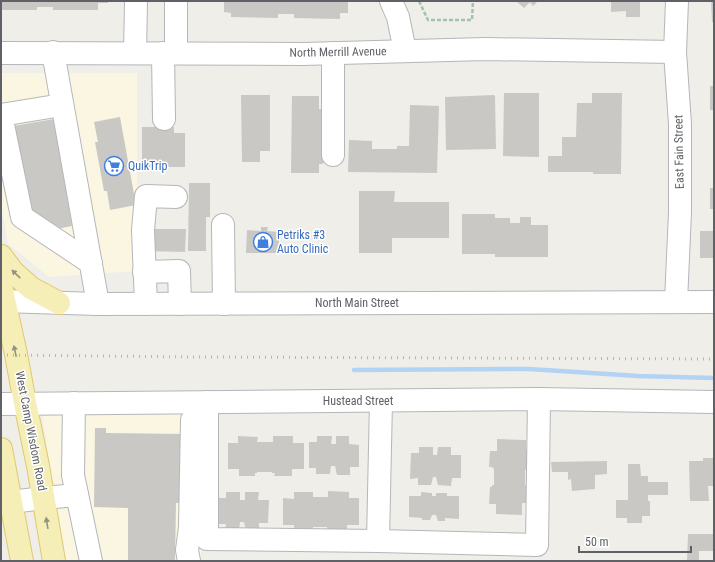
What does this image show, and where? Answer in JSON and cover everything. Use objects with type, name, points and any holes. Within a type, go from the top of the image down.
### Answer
[{"type":"main road","points":[[1,256],[13,272],[31,288],[59,303]]},
{"type":"main road","name":"West Camp Wisdom Road","points":[[2,296],[16,354],[38,466],[54,561]]},
{"type":"main road","points":[[2,462],[22,561]]},
{"type":"street","points":[[135,53],[136,1]]},
{"type":"street","points":[[164,118],[169,53],[176,1]]},
{"type":"street","points":[[392,1],[398,17],[404,51]]},
{"type":"street","name":"East Fain Street","points":[[676,302],[680,212],[680,124],[675,52],[677,1]]},
{"type":"street","name":"North Merrill Avenue","points":[[1,53],[303,54],[485,49],[675,52]]},
{"type":"street","points":[[53,52],[98,304]]},
{"type":"street","points":[[333,53],[333,155]]},
{"type":"street","points":[[62,105],[1,115],[22,217],[91,263]]},
{"type":"street","points":[[146,304],[143,230],[146,196],[176,197]]},
{"type":"street","points":[[222,225],[224,304]]},
{"type":"street","points":[[144,272],[179,271],[180,304]]},
{"type":"street","name":"North Main Street","points":[[2,296],[59,303],[98,304],[714,302]]},
{"type":"street","points":[[200,402],[207,539],[378,541],[537,546],[540,399]]},
{"type":"street","name":"Hustead Street","points":[[1,404],[540,399],[714,402]]},
{"type":"street","points":[[378,541],[381,401]]},
{"type":"street","points":[[189,561],[187,550],[200,402]]},
{"type":"street","points":[[74,403],[73,476],[90,561]]},
{"type":"street","points":[[11,502],[77,495]]},
{"type":"path","points":[[419,1],[428,20],[472,20],[472,1]]},
{"type":"shaded area","points":[[1,73],[137,73],[137,271],[49,277],[8,244],[1,205]]},
{"type":"shaded area","points":[[42,414],[199,414],[201,561],[66,561]]},
{"type":"building","points":[[1,1],[108,1],[108,3],[98,3],[98,10],[53,10],[53,7],[37,7],[37,10],[1,10]]},
{"type":"building","points":[[224,1],[348,1],[348,13],[340,13],[340,19],[294,18],[294,14],[278,14],[278,18],[231,17],[231,13],[224,12]]},
{"type":"building","points":[[516,1],[538,1],[533,6],[530,2],[524,8]]},
{"type":"building","points":[[611,1],[640,1],[640,17],[626,17],[626,11],[611,12]]},
{"type":"building","points":[[711,1],[714,1],[714,22],[712,22]]},
{"type":"building","points":[[710,86],[714,86],[714,110],[710,110]]},
{"type":"building","points":[[504,93],[539,93],[539,157],[503,156]]},
{"type":"building","points":[[592,93],[622,93],[621,174],[593,174],[593,172],[548,172],[548,156],[562,156],[562,137],[576,137],[577,103],[592,103]]},
{"type":"building","points":[[241,95],[270,95],[270,151],[260,151],[260,162],[242,162]]},
{"type":"building","points":[[494,95],[496,149],[446,150],[445,97]]},
{"type":"building","points":[[292,96],[319,96],[319,109],[323,109],[323,164],[319,164],[319,173],[291,173]]},
{"type":"building","points":[[410,105],[439,106],[437,173],[348,172],[349,140],[372,141],[372,149],[397,149],[397,146],[409,146]]},
{"type":"building","name":"QuikTrip","points":[[120,117],[136,205],[110,210],[107,191],[104,191],[95,142],[98,142],[94,122]]},
{"type":"building","points":[[54,119],[72,226],[52,230],[28,213],[13,126]]},
{"type":"building","points":[[142,127],[174,127],[174,133],[185,133],[185,167],[166,167],[166,171],[161,171],[161,167],[142,167]]},
{"type":"building","points":[[189,183],[210,183],[210,217],[206,217],[206,251],[188,251]]},
{"type":"building","points":[[710,188],[714,188],[714,209],[710,209]]},
{"type":"building","points":[[359,191],[395,191],[394,202],[449,202],[449,238],[392,238],[392,253],[359,253]]},
{"type":"building","points":[[462,214],[495,214],[495,218],[510,218],[510,223],[520,223],[520,217],[531,217],[531,225],[548,225],[548,257],[495,257],[495,254],[462,254]]},
{"type":"building","name":"Petriks #3 Auto Clinic","points":[[261,227],[268,227],[267,231],[279,232],[279,253],[246,253],[247,230],[261,231]]},
{"type":"building","points":[[148,229],[186,229],[185,252],[147,251]]},
{"type":"building","points":[[700,231],[714,231],[714,258],[700,258]]},
{"type":"building","points":[[95,428],[106,428],[106,433],[184,434],[183,503],[176,503],[175,561],[128,561],[128,508],[94,507]]},
{"type":"building","points":[[238,436],[258,437],[257,442],[273,442],[273,436],[293,436],[293,443],[304,443],[304,469],[292,469],[292,476],[274,476],[275,473],[272,472],[257,472],[255,473],[255,476],[239,476],[239,469],[228,469],[228,443],[238,443]]},
{"type":"building","points":[[317,436],[332,436],[331,444],[336,444],[336,436],[349,436],[349,444],[359,445],[359,467],[350,467],[350,475],[337,475],[335,466],[331,466],[330,474],[316,474],[316,468],[309,468],[309,442],[317,442]]},
{"type":"building","points":[[497,439],[526,440],[526,450],[530,450],[527,470],[525,470],[525,485],[529,485],[529,503],[522,503],[522,515],[496,514],[496,504],[489,504],[490,487],[494,485],[494,469],[489,467],[490,451],[497,451]]},
{"type":"building","points":[[419,447],[433,447],[433,455],[437,455],[438,447],[451,447],[451,455],[461,455],[461,478],[452,478],[451,486],[438,485],[436,477],[433,477],[431,485],[418,485],[418,478],[410,479],[411,453],[419,453]]},
{"type":"building","points":[[703,458],[714,458],[714,486],[708,486],[709,501],[690,501],[689,461],[703,461]]},
{"type":"building","points":[[607,461],[607,474],[595,475],[595,489],[572,491],[571,479],[568,480],[568,472],[552,472],[551,462]]},
{"type":"building","points":[[628,464],[640,464],[641,476],[648,476],[648,482],[668,482],[668,495],[648,495],[648,501],[650,501],[650,516],[642,516],[642,523],[627,523],[627,518],[616,518],[616,500],[628,500]]},
{"type":"building","points":[[328,491],[349,492],[349,498],[359,498],[359,525],[347,525],[347,532],[330,532],[330,529],[327,529],[327,527],[313,527],[311,531],[294,531],[294,525],[283,525],[283,498],[294,499],[294,492],[313,492],[313,497],[328,497]]},
{"type":"building","points":[[226,492],[240,492],[240,500],[245,500],[245,492],[259,492],[258,500],[269,500],[268,523],[259,523],[259,531],[246,530],[244,522],[240,522],[239,530],[225,530],[226,524],[218,524],[218,498],[226,498]]},
{"type":"building","points":[[421,492],[432,493],[432,496],[436,496],[436,493],[447,493],[447,496],[459,496],[459,519],[445,518],[445,521],[438,521],[436,515],[432,515],[430,520],[409,517],[409,496],[421,496]]},
{"type":"building","points":[[688,534],[714,534],[714,551],[699,551],[699,561],[687,561]]},
{"type":"waterway","points":[[354,370],[529,369],[638,376],[714,378]]},
{"type":"railway","points":[[1,355],[714,359]]},
{"type":"place","name":"QuikTrip","points":[[114,166]]},
{"type":"place","name":"Petriks #3 Auto Clinic","points":[[263,242]]}]
